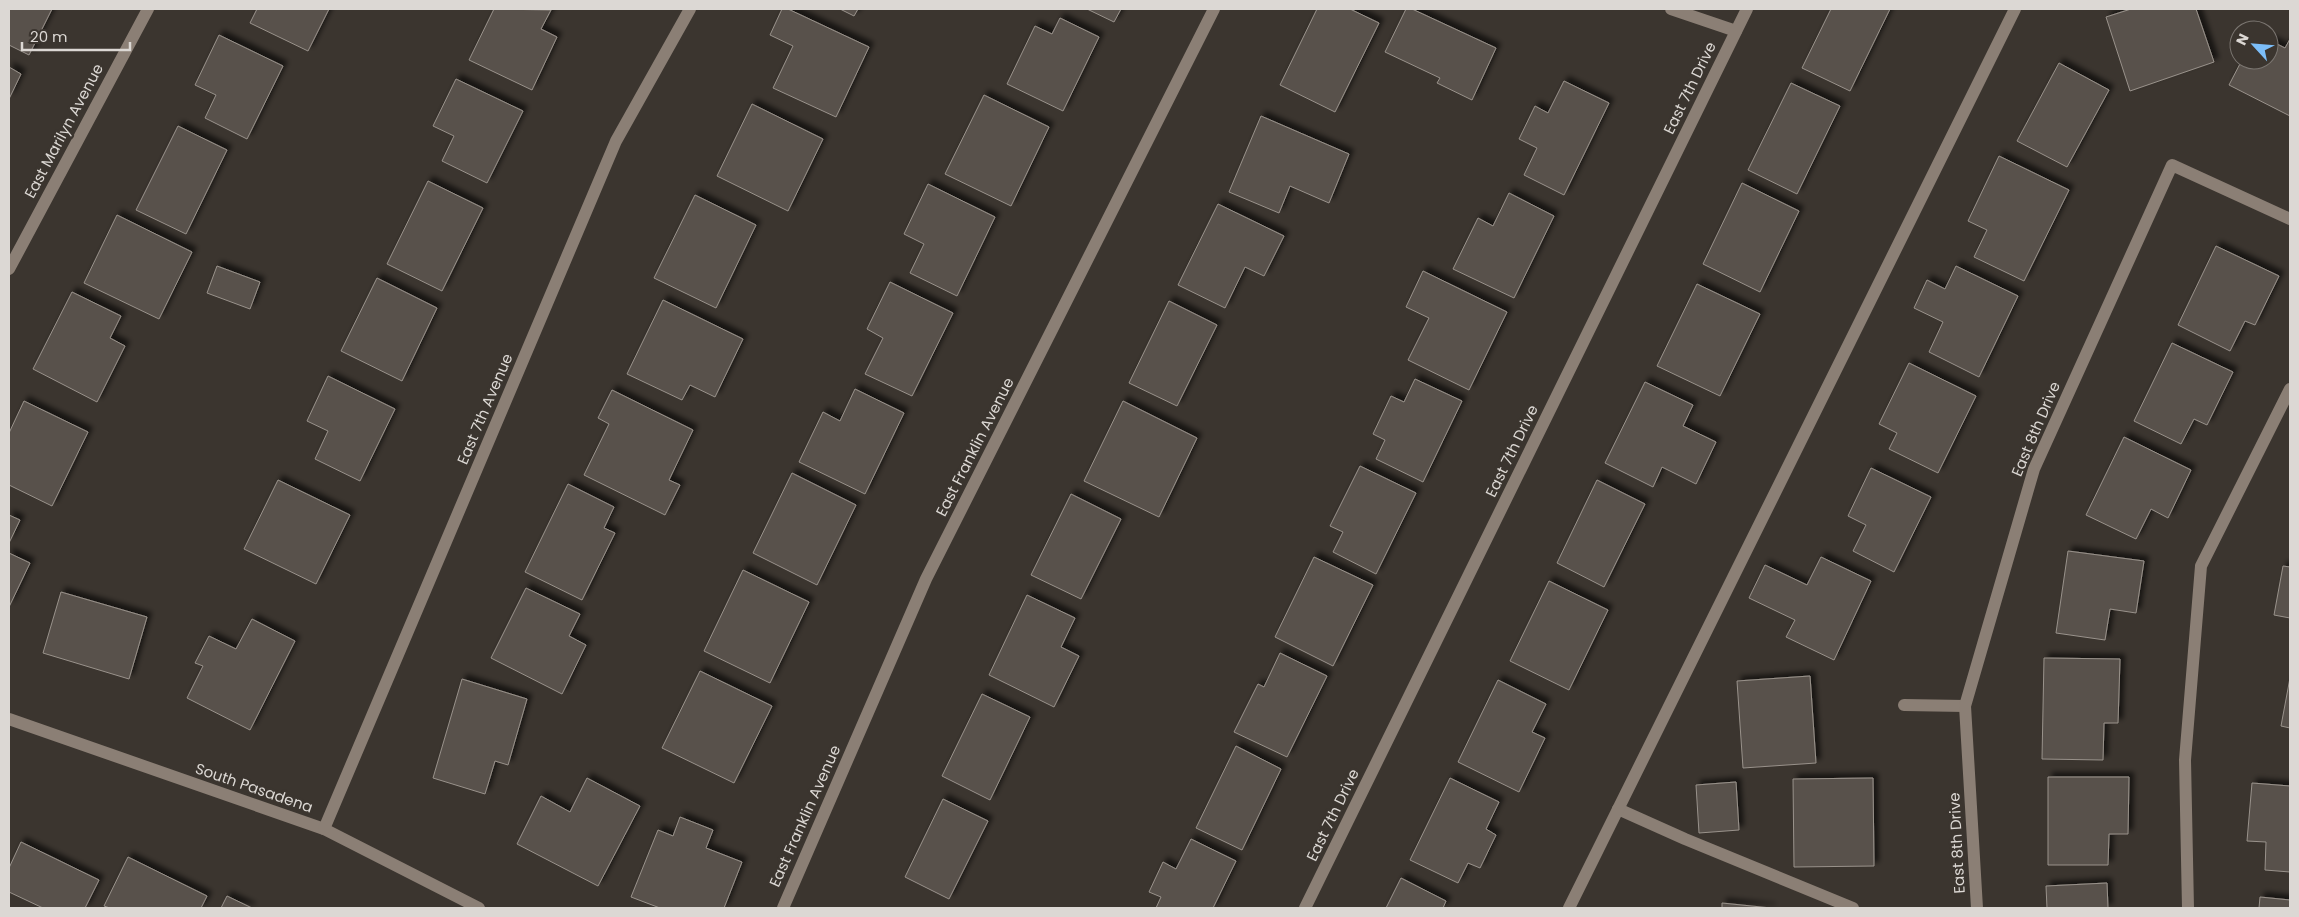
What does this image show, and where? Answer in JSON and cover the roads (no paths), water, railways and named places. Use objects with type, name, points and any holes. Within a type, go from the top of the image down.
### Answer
[{"type":"street","name":"East Marilyn Avenue","points":[[9,269],[148,9]]},
{"type":"street","name":"East 7th Avenue","points":[[324,829],[616,141],[690,9]]},
{"type":"street","name":"East Franklin Avenue","points":[[782,908],[926,579],[1214,9]]},
{"type":"street","points":[[1671,9],[1736,31]]},
{"type":"street","name":"East 7th Drive","points":[[1305,908],[1747,9]]},
{"type":"street","points":[[1569,908],[2015,9]]},
{"type":"street","name":"East 8th Drive","points":[[1977,908],[1965,706],[2034,469],[2172,165],[2290,219]]},
{"type":"street","points":[[2188,908],[2185,760],[2201,566],[2290,389]]},
{"type":"street","points":[[1904,705],[1965,706]]},
{"type":"street","name":"South Pasadena","points":[[9,720],[324,829],[479,908]]},
{"type":"street","points":[[1618,809],[1685,839],[1853,908]]}]
